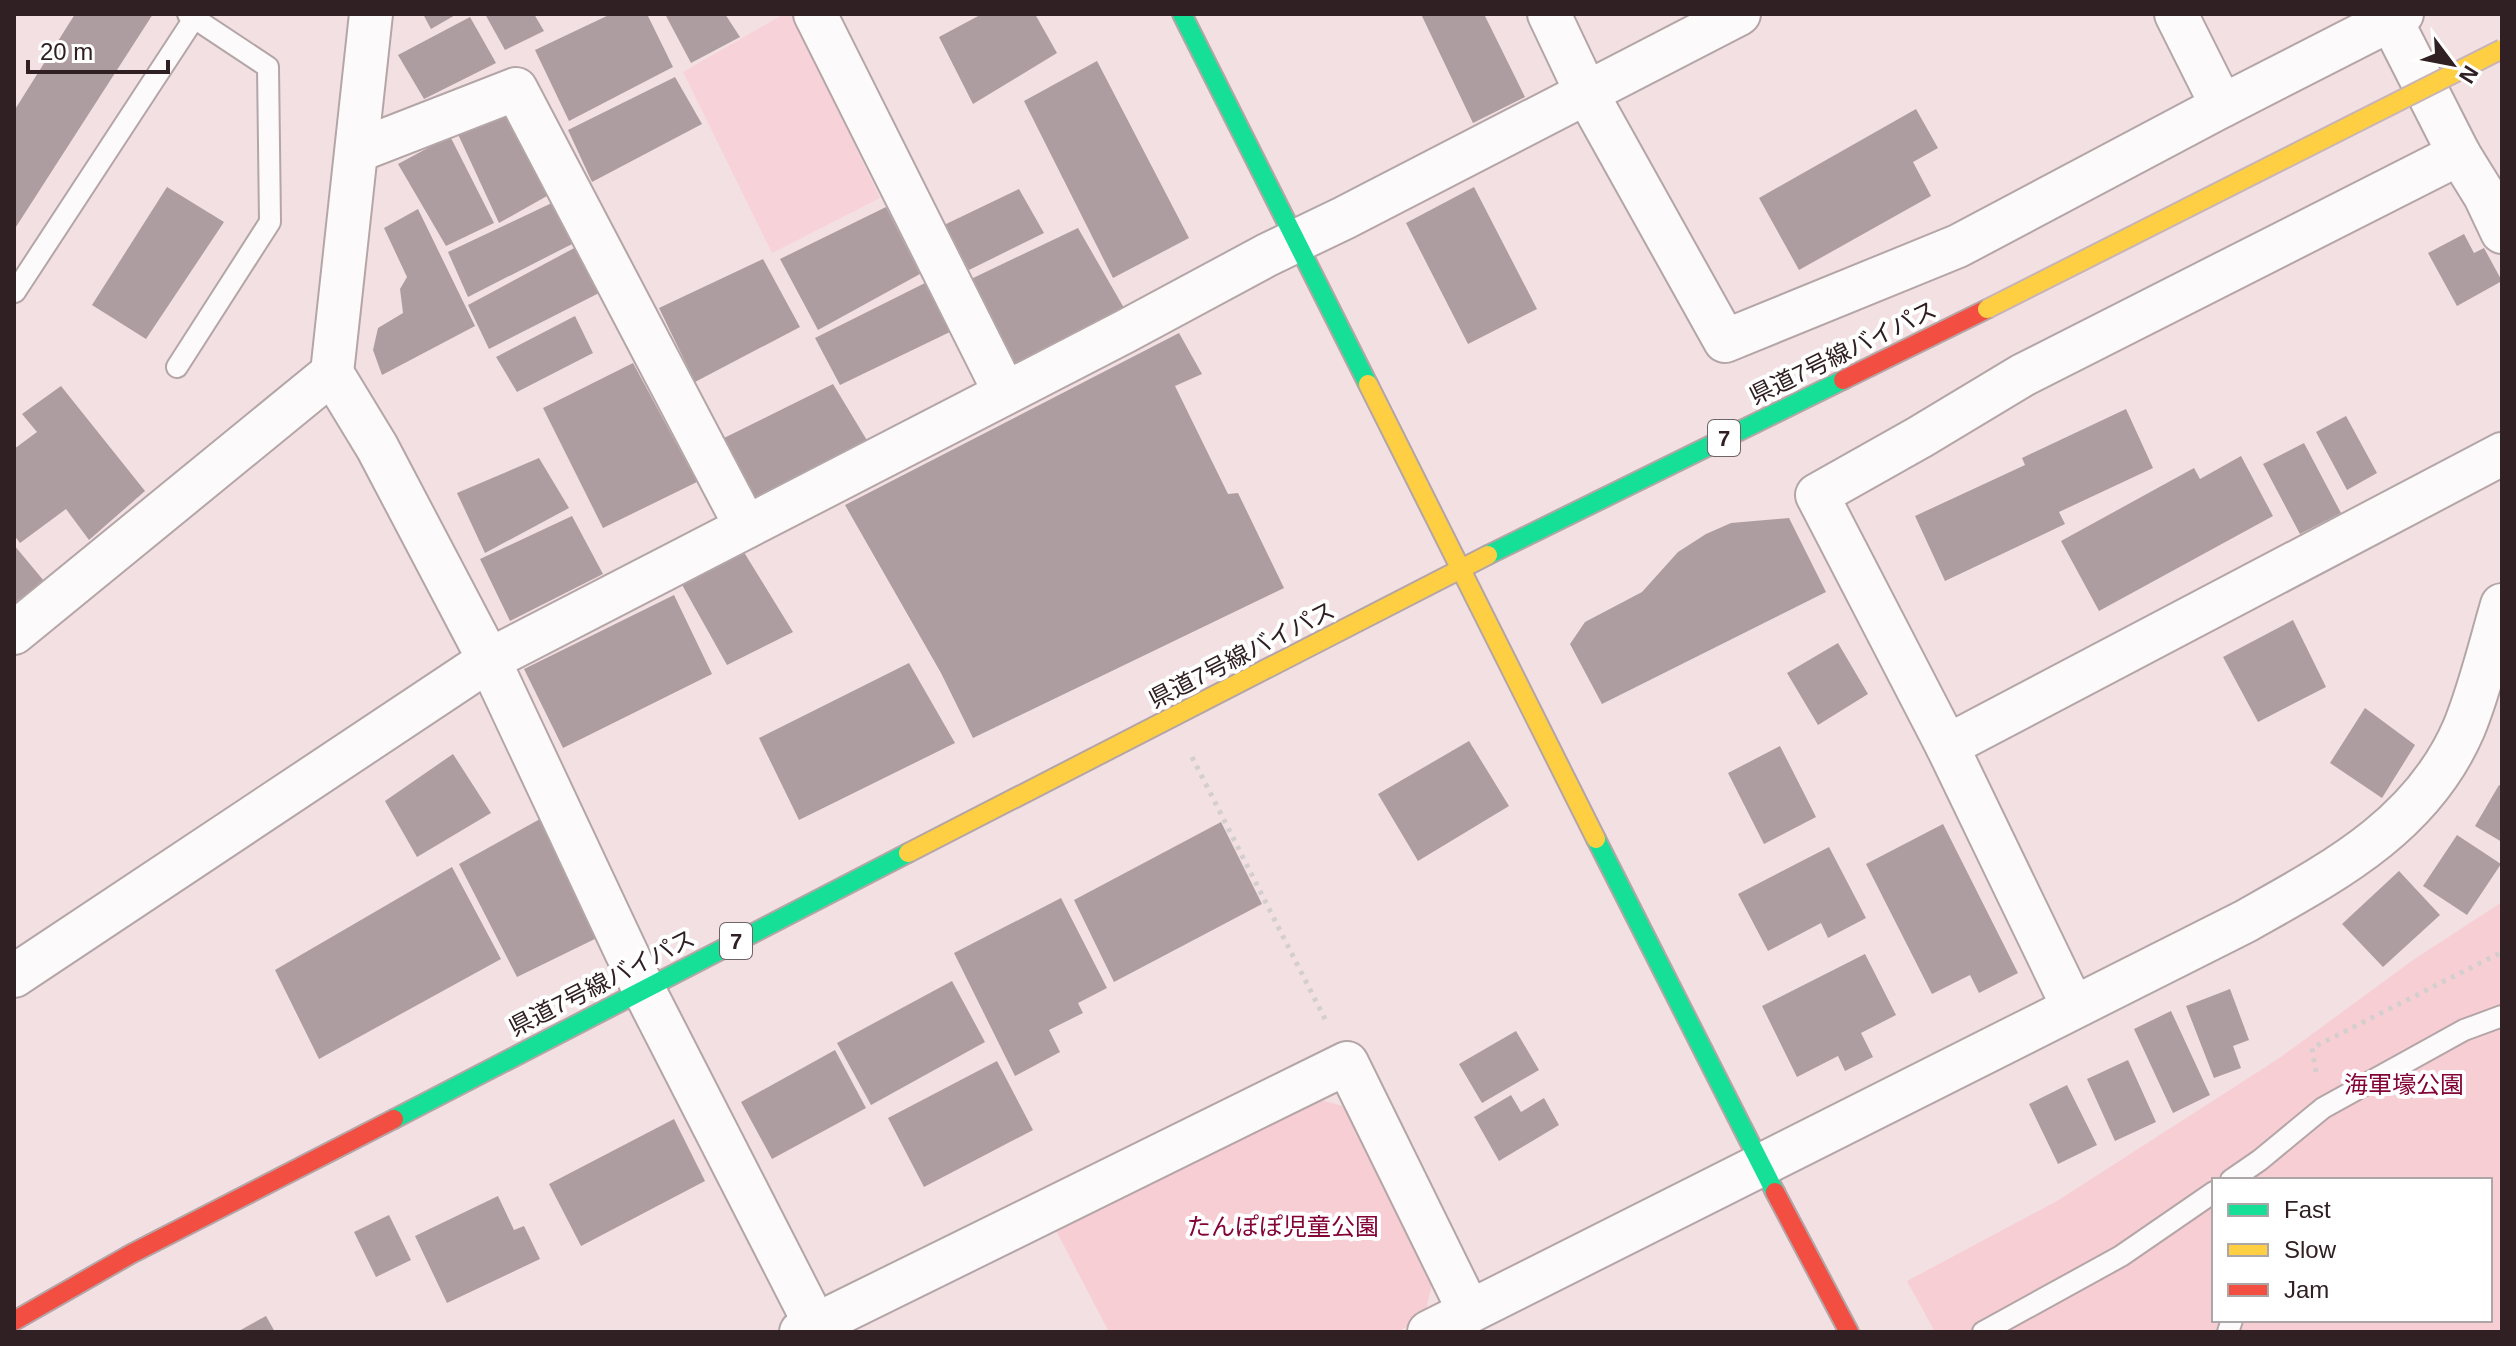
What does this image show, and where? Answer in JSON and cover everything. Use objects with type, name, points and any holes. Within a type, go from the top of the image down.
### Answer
[{"type":"main road","points":[[1182,14],[1761,1166],[1849,1332]]},
{"type":"main road","name":"県道7号線バイパス","points":[[14,1321],[131,1254],[1461,568],[1987,309],[2502,49]]},
{"type":"street","points":[[371,14],[332,373],[377,447],[489,660],[643,988],[811,1330],[1347,1063],[1469,1311]]},
{"type":"street","points":[[815,14],[1005,393]]},
{"type":"street","points":[[1549,14],[1586,92],[1725,341],[1958,246],[2396,17],[2459,154],[2485,196],[2502,232]]},
{"type":"street","points":[[14,976],[489,660],[1296,240],[1739,14]]},
{"type":"street","points":[[2176,14],[2222,106]]},
{"type":"street","points":[[357,151],[516,89],[746,527]]},
{"type":"street","points":[[2073,1007],[1947,746],[1817,495],[2023,375],[2459,154]]},
{"type":"street","points":[[14,633],[332,373]]},
{"type":"street","points":[[1947,746],[2502,454]]},
{"type":"street","points":[[1429,1332],[2244,922],[2323,878],[2403,818],[2427,792],[2462,731],[2474,702],[2502,605]]},
{"type":"lane","points":[[15,292],[193,15],[268,67],[270,222],[177,367]]},
{"type":"lane","points":[[2237,1178],[2259,1170],[2323,1108],[2464,1030],[2502,1016]]},
{"type":"lane","points":[[1983,1332],[2121,1256],[2212,1193]]},
{"type":"path","points":[[1172,718],[1347,1063]]},
{"type":"path","points":[[2323,1108],[2312,1048],[2502,952]]},
{"type":"shaded area","points":[[784,14],[792,14],[880,198],[772,253],[683,72]]},
{"type":"green space","name":"海軍壕公園","points":[[2502,902],[2502,1332],[1935,1332],[1907,1281],[2057,1201],[2281,1057],[2413,960]]},
{"type":"green space","name":"たんぽぽ児童公園","points":[[1309,1097],[1343,1106],[1432,1284],[1424,1318],[1397,1332],[1109,1332],[1052,1223]]},
{"type":"building","points":[[75,14],[153,14],[14,230],[14,111]]},
{"type":"building","points":[[423,14],[457,14],[431,29]]},
{"type":"building","points":[[485,14],[534,14],[544,31],[505,50]]},
{"type":"building","points":[[611,14],[647,14],[673,67],[569,121],[535,50]]},
{"type":"building","points":[[665,14],[725,14],[740,37],[691,63]]},
{"type":"building","points":[[982,14],[1035,14],[1057,53],[973,104],[939,37]]},
{"type":"building","points":[[1421,14],[1484,14],[1525,97],[1473,123]]},
{"type":"building","points":[[470,17],[496,63],[424,99],[398,55]]},
{"type":"building","points":[[1097,61],[1189,238],[1113,278],[1024,101]]},
{"type":"building","points":[[675,77],[702,124],[592,182],[568,130]]},
{"type":"building","points":[[507,103],[554,192],[499,223],[456,130]]},
{"type":"building","points":[[1916,109],[1938,148],[1913,162],[1931,196],[1799,270],[1759,198]]},
{"type":"building","points":[[450,136],[494,223],[446,246],[398,164]]},
{"type":"building","points":[[167,187],[224,222],[146,339],[92,305]]},
{"type":"building","points":[[1474,187],[1537,309],[1468,344],[1406,223]]},
{"type":"building","points":[[1019,189],[1044,233],[969,270],[944,225]]},
{"type":"building","points":[[556,201],[578,241],[468,297],[448,252]]},
{"type":"building","points":[[886,207],[920,274],[818,330],[780,259]]},
{"type":"building","points":[[418,209],[475,326],[382,375],[373,350],[378,328],[403,313],[400,289],[407,277],[384,228]]},
{"type":"building","points":[[1078,228],[1124,308],[1012,368],[971,279]]},
{"type":"building","points":[[2464,234],[2474,253],[2484,248],[2502,281],[2457,306],[2428,253]]},
{"type":"building","points":[[578,246],[603,291],[489,349],[468,305]]},
{"type":"building","points":[[763,259],[800,327],[695,382],[659,308]]},
{"type":"building","points":[[927,282],[952,331],[840,385],[815,338]]},
{"type":"building","points":[[575,316],[593,353],[517,392],[496,357]]},
{"type":"building","points":[[1179,333],[1202,374],[1175,386],[1228,494],[1238,493],[1284,588],[973,738],[941,673],[845,505]]},
{"type":"building","points":[[633,363],[697,482],[603,528],[543,408]]},
{"type":"building","points":[[833,384],[868,442],[754,498],[724,438]]},
{"type":"building","points":[[61,386],[145,491],[89,540],[66,509],[20,543],[14,535],[14,449],[37,432],[22,414]]},
{"type":"building","points":[[2126,409],[2153,468],[2059,512],[2065,524],[1945,581],[1915,516],[2025,465],[2022,458]]},
{"type":"building","points":[[2346,416],[2377,473],[2347,490],[2316,432]]},
{"type":"building","points":[[2304,443],[2341,513],[2300,534],[2263,464]]},
{"type":"building","points":[[2241,456],[2273,516],[2099,611],[2061,541],[2194,468],[2200,479]]},
{"type":"building","points":[[539,458],[569,508],[485,553],[457,493]]},
{"type":"building","points":[[572,516],[603,574],[510,621],[480,559]]},
{"type":"building","points":[[1789,518],[1826,592],[1602,704],[1570,644],[1585,622],[1642,592],[1678,552],[1706,534],[1731,523]]},
{"type":"building","points":[[14,545],[44,581],[14,603]]},
{"type":"building","points":[[742,549],[793,632],[727,665],[681,583]]},
{"type":"building","points":[[674,595],[712,674],[563,748],[524,669]]},
{"type":"building","points":[[2293,620],[2326,687],[2258,722],[2223,657]]},
{"type":"building","points":[[1838,643],[1868,694],[1818,725],[1787,673]]},
{"type":"building","points":[[909,663],[955,743],[799,820],[759,738]]},
{"type":"building","points":[[2365,708],[2415,745],[2382,798],[2330,763]]},
{"type":"building","points":[[1469,741],[1509,806],[1418,861],[1378,794]]},
{"type":"building","points":[[1780,746],[1816,817],[1764,844],[1728,773]]},
{"type":"building","points":[[453,754],[491,813],[417,857],[385,801]]},
{"type":"building","points":[[2499,785],[2502,786],[2502,842],[2475,826]]},
{"type":"building","points":[[540,819],[603,935],[517,977],[459,864]]},
{"type":"building","points":[[1221,822],[1262,904],[1114,982],[1074,900]]},
{"type":"building","points":[[1943,824],[2018,973],[1979,993],[1970,975],[1932,994],[1866,864]]},
{"type":"building","points":[[2457,835],[2501,864],[2467,915],[2423,886]]},
{"type":"building","points":[[1829,847],[1866,918],[1828,938],[1821,923],[1768,951],[1738,894]]},
{"type":"building","points":[[452,867],[501,959],[319,1059],[275,970]]},
{"type":"building","points":[[2399,871],[2440,915],[2383,967],[2342,924]]},
{"type":"building","points":[[1061,898],[1107,988],[1078,1003],[1083,1013],[1049,1030],[1060,1052],[1015,1076],[954,953]]},
{"type":"building","points":[[1865,954],[1896,1015],[1861,1033],[1873,1057],[1845,1071],[1838,1056],[1797,1077],[1762,1006]]},
{"type":"building","points":[[952,981],[985,1042],[871,1105],[837,1043]]},
{"type":"building","points":[[2230,989],[2249,1040],[2233,1046],[2241,1068],[2214,1078],[2186,1006]]},
{"type":"building","points":[[2171,1011],[2210,1095],[2173,1113],[2134,1029]]},
{"type":"building","points":[[1516,1031],[1539,1070],[1482,1103],[1459,1064]]},
{"type":"building","points":[[835,1050],[866,1108],[772,1159],[741,1102]]},
{"type":"building","points":[[2128,1060],[2156,1122],[2115,1141],[2087,1079]]},
{"type":"building","points":[[997,1061],[1033,1130],[924,1187],[888,1118]]},
{"type":"building","points":[[2067,1085],[2097,1145],[2058,1164],[2029,1104]]},
{"type":"building","points":[[1511,1095],[1521,1112],[1544,1098],[1559,1125],[1499,1161],[1474,1117]]},
{"type":"building","points":[[674,1119],[705,1181],[581,1246],[549,1184]]},
{"type":"building","points":[[498,1196],[514,1230],[524,1226],[540,1259],[447,1303],[415,1236]]},
{"type":"building","points":[[389,1215],[411,1260],[376,1277],[354,1232]]},
{"type":"building","points":[[266,1316],[275,1332],[237,1332]]},
{"type":"traffic: fast","points":[[1182,14],[1368,384]]},
{"type":"traffic: fast","points":[[1488,555],[1843,380]]},
{"type":"traffic: fast","points":[[1596,839],[1775,1192]]},
{"type":"traffic: fast","points":[[394,1119],[908,853]]},
{"type":"traffic: slow","points":[[1987,309],[2502,49]]},
{"type":"traffic: slow","points":[[1368,384],[1596,839]]},
{"type":"traffic: slow","points":[[908,853],[1488,555]]},
{"type":"traffic: jam","points":[[1843,380],[1987,309]]},
{"type":"traffic: jam","points":[[14,1321],[131,1254],[394,1119]]},
{"type":"traffic: jam","points":[[1775,1192],[1849,1332]]}]
